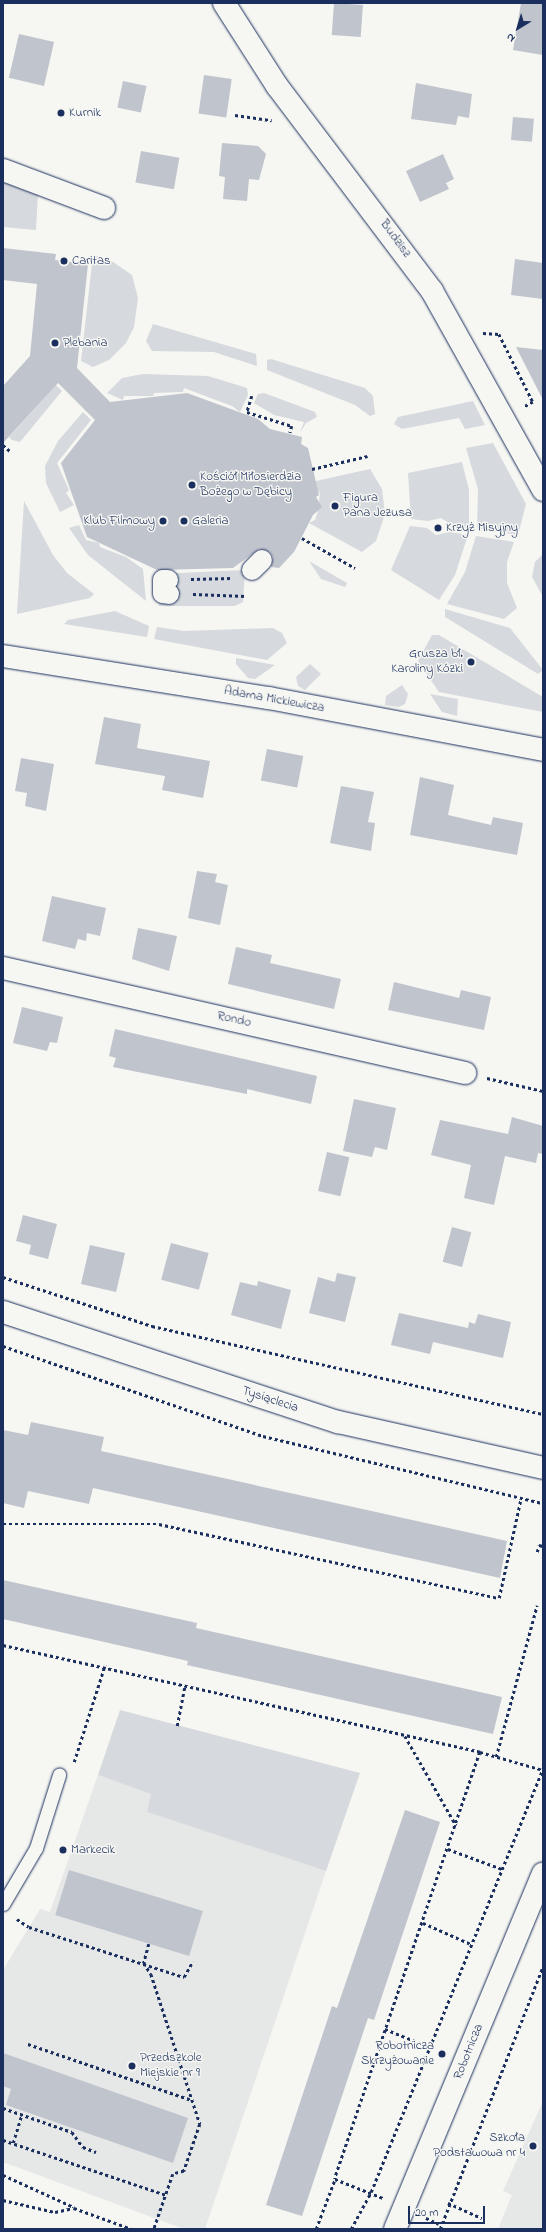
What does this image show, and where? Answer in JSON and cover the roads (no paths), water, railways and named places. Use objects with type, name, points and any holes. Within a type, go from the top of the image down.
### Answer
[{"type":"street","name":"Budzisz","points":[[224,3],[277,86],[432,291],[543,490]]},
{"type":"street","points":[[3,170],[104,208]]},
{"type":"street","name":"Adama Mickiewicza","points":[[4,659],[269,698],[543,750]]},
{"type":"street","name":"Rondo","points":[[3,968],[465,1072]]},
{"type":"street","name":"Tysiąclecia","points":[[3,1312],[338,1422],[543,1468]]},
{"type":"street","name":"Robotnicza","points":[[395,2229],[543,1874]]},
{"type":"lane","points":[[3,1904],[36,1848],[59,1775]]},
{"type":"place","name":"Kurnik","points":[[61,113]]},
{"type":"place","name":"Caritas","points":[[64,261]]},
{"type":"place","name":"Plebania","points":[[55,343]]},
{"type":"place","name":"Kościół Miłosierdzia Bożego w Dębicy","points":[[192,485]]},
{"type":"place","name":"Figura Pana Jezusa","points":[[335,506]]},
{"type":"place","name":"Klub Filmowy","points":[[163,521]]},
{"type":"place","name":"Galeria","points":[[184,521]]},
{"type":"place","name":"Krzyż Misyjny","points":[[438,528]]},
{"type":"place","name":"Grusza bł. Karoliny Kózki","points":[[471,662]]},
{"type":"place","name":"Markecik","points":[[63,1850]]},
{"type":"place","name":"Robotnicza Skrzyżowanie","points":[[442,2054]]},
{"type":"place","name":"Przedszkole Miejskie nr 9","points":[[132,2066]]},
{"type":"place","name":"Szkoła Podstawowa nr 4","points":[[533,2146]]}]
